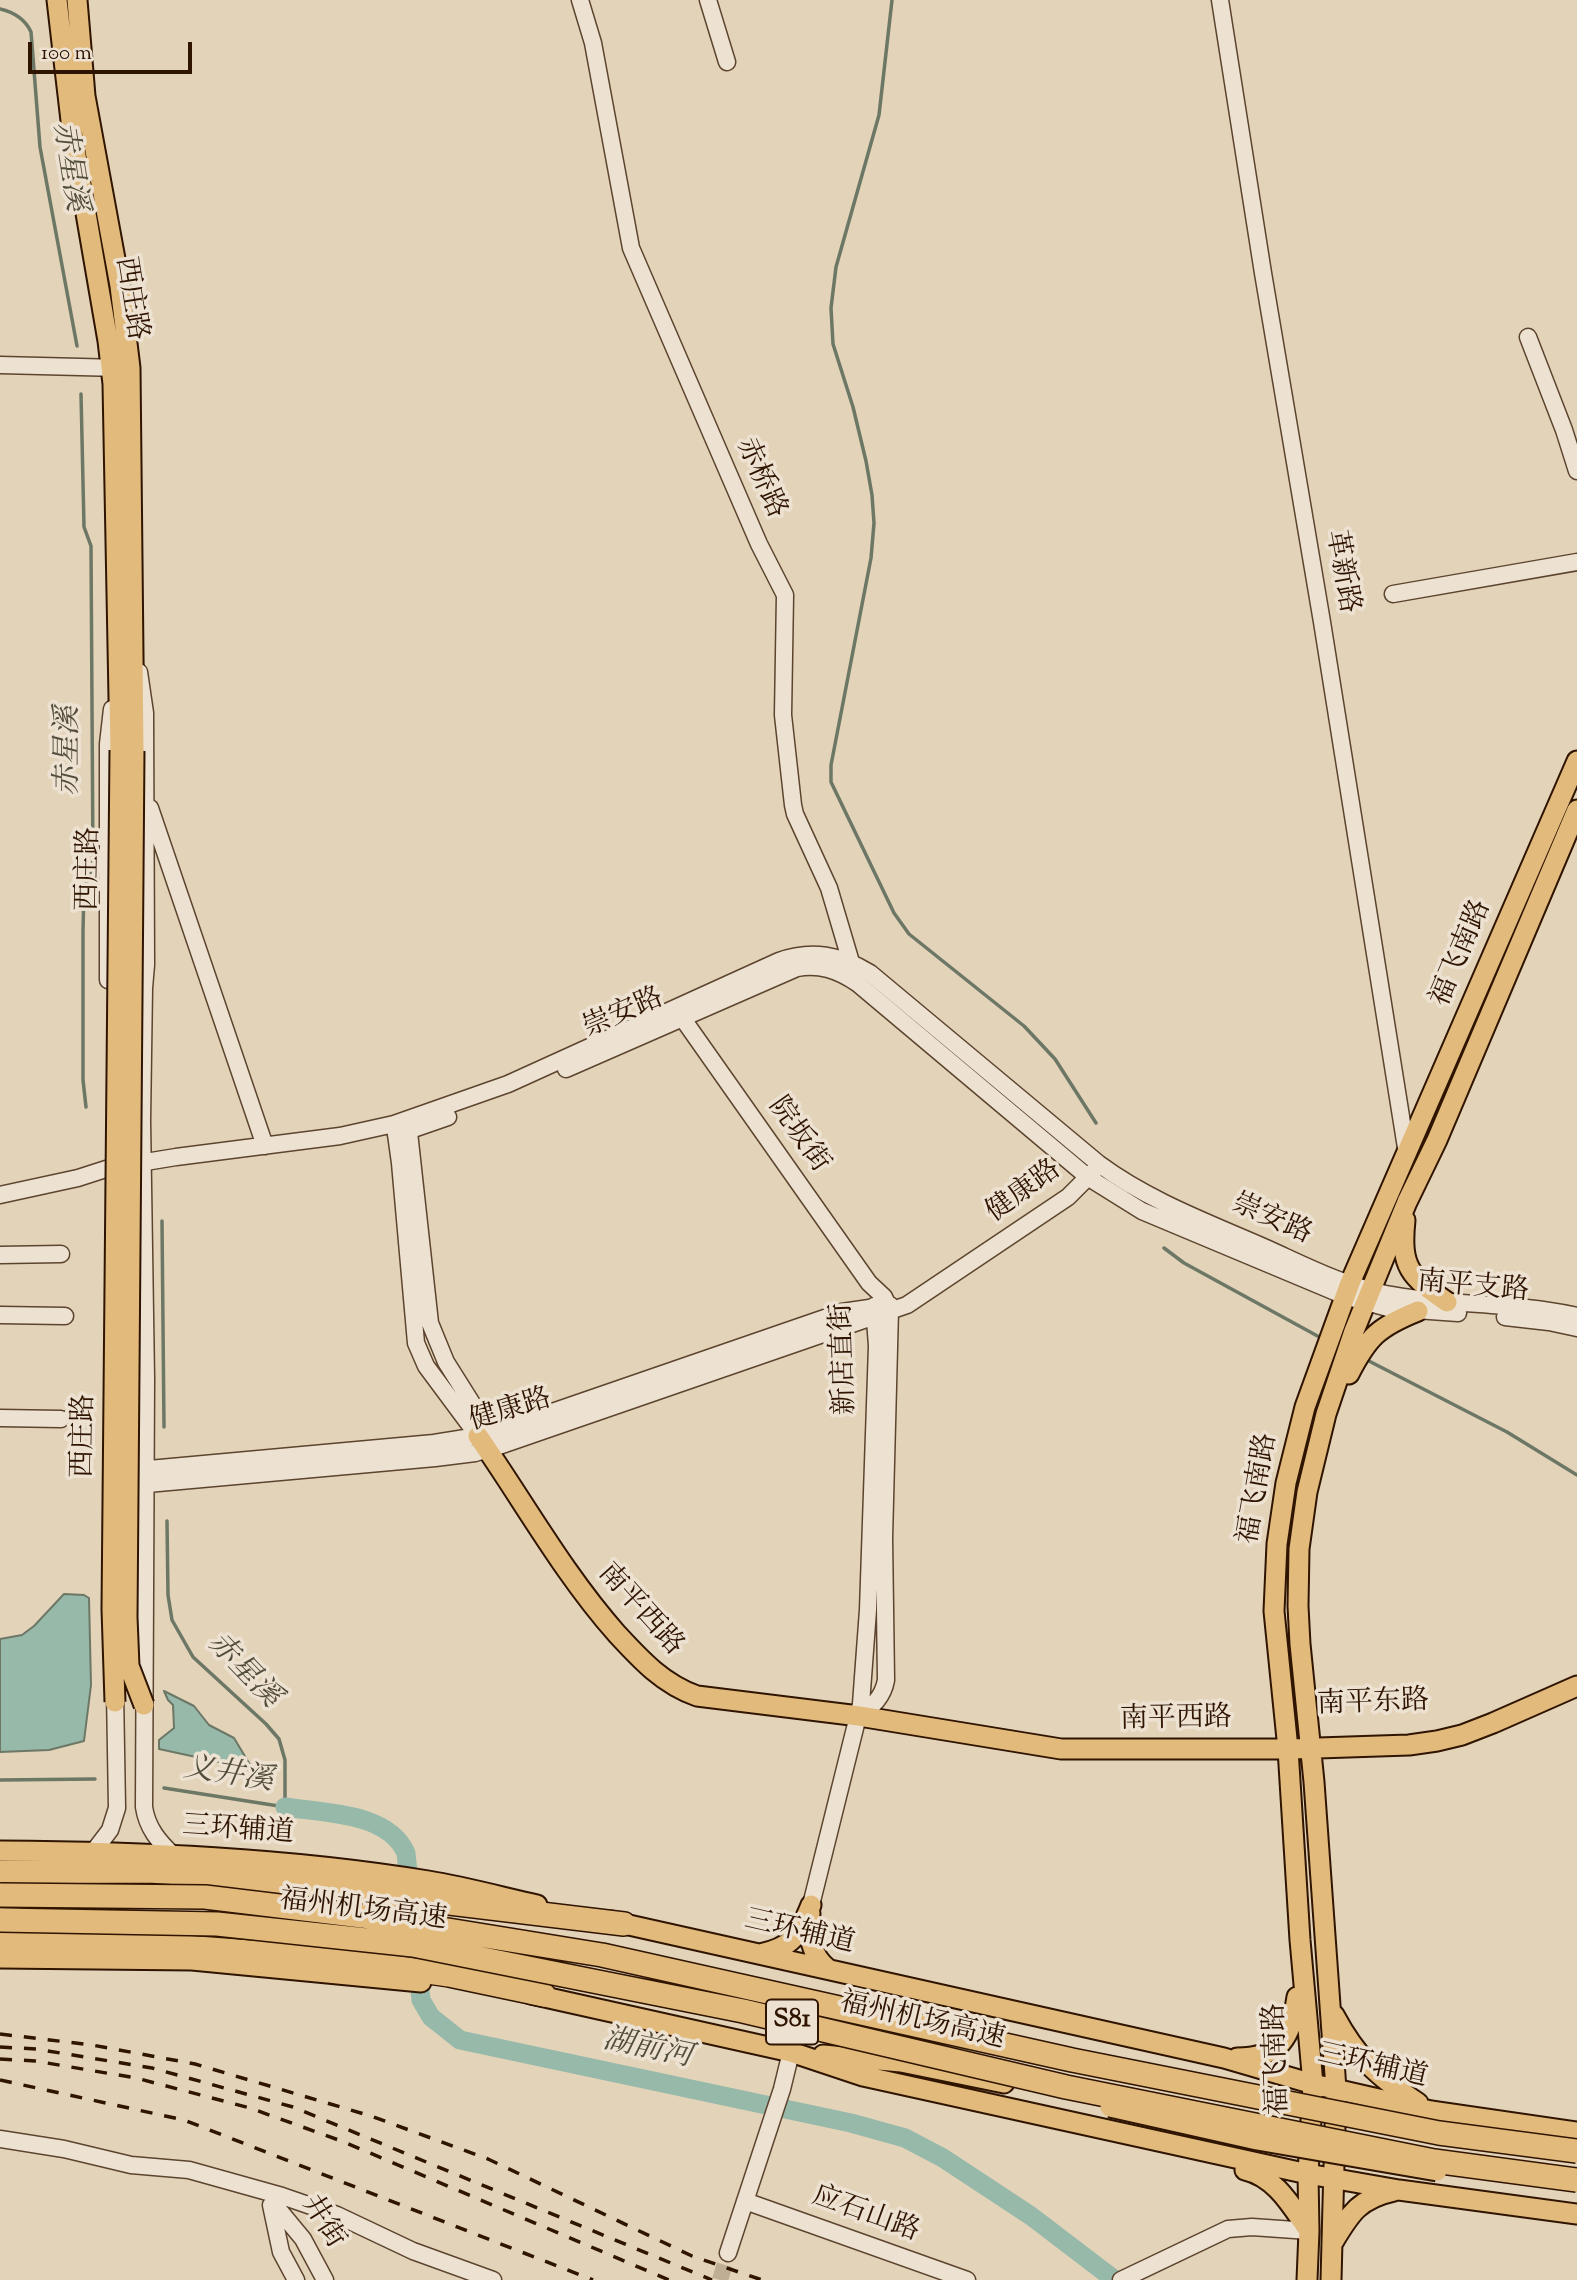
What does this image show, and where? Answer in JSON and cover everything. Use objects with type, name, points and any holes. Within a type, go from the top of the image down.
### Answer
[{"type":"highway","points":[[0,1872],[149,1871],[226,1876],[372,1893],[392,1885],[441,1902],[624,1924]]},
{"type":"highway","name":"福州机场高速","points":[[0,1895],[205,1897],[362,1916],[602,1955],[1072,2060],[1439,2133],[1577,2151]]},
{"type":"highway","name":"福州机场高速","points":[[0,1920],[217,1924],[413,1945],[743,2011],[1093,2093],[1434,2161],[1577,2180]]},
{"type":"highway","points":[[0,1944],[144,1944],[330,1958],[403,1974],[544,1995]]},
{"type":"main road","name":"西庄路","points":[[58,0],[73,138],[121,368]]},
{"type":"main road","name":"西庄路","points":[[77,0],[85,96],[120,286],[121,368],[114,404],[126,646],[127,751],[112,1609],[115,1702]]},
{"type":"main road","points":[[127,751],[127,1617],[129,1666],[145,1705]]},
{"type":"main road","name":"福飞南路","points":[[1307,2280],[1308,2174],[1313,2084],[1287,1743],[1275,1626],[1277,1544],[1292,1454],[1347,1290],[1577,761]]},
{"type":"main road","name":"福飞南路","points":[[1331,2280],[1336,2089],[1300,1644],[1299,1549],[1307,1492],[1326,1414],[1363,1334],[1368,1296],[1406,1202],[1437,1140],[1577,810]]},
{"type":"main road","points":[[1406,1202],[1403,1240],[1409,1269],[1424,1286],[1447,1302]]},
{"type":"main road","points":[[1363,1334],[1418,1311]]},
{"type":"main road","name":"南平西路","points":[[488,1441],[572,1579],[629,1646],[666,1682],[685,1692],[708,1698],[864,1709],[1060,1749],[1287,1743]]},
{"type":"main road","name":"南平东路","points":[[1287,1743],[1439,1731],[1480,1718],[1577,1674]]},
{"type":"main road","name":"南平东路","points":[[1310,1742],[1409,1745],[1451,1738],[1493,1723],[1577,1686]]},
{"type":"main road","name":"三环辅道","points":[[0,1851],[94,1851],[264,1861],[392,1885],[431,1881],[1224,2058],[1313,2084],[1431,2111],[1577,2132]]},
{"type":"main road","points":[[760,1954],[789,1944],[801,1928],[811,1905]]},
{"type":"main road","points":[[811,1905],[809,1929],[812,1948],[819,1962],[828,1969]]},
{"type":"main road","points":[[1224,2058],[1252,2058],[1270,2053],[1285,2040],[1293,2021],[1298,1993],[1300,1940]]},
{"type":"main road","points":[[0,1958],[192,1960],[403,1974]]},
{"type":"main road","points":[[544,1995],[791,2052],[863,2076],[1308,2174],[1399,2190],[1577,2214]]},
{"type":"main road","points":[[1330,2008],[1356,2052],[1373,2070],[1431,2111]]},
{"type":"main road","points":[[791,2052],[901,2062],[1257,2140],[1411,2168],[1577,2190]]},
{"type":"main road","points":[[1116,2132],[1165,2151],[1261,2175],[1281,2192],[1309,2231]]},
{"type":"main road","points":[[1332,2245],[1352,2212],[1361,2203],[1399,2190]]},
{"type":"street","name":"赤桥路","points":[[580,0],[593,43],[631,248],[759,544],[785,595],[783,715],[793,805],[829,888],[857,983]]},
{"type":"street","points":[[708,0],[726,62]]},
{"type":"street","name":"革新路","points":[[1220,0],[1407,1154]]},
{"type":"street","points":[[1528,337],[1577,471]]},
{"type":"street","points":[[0,365],[121,368]]},
{"type":"street","points":[[1393,594],[1577,562]]},
{"type":"street","points":[[126,646],[144,698],[146,796],[143,1167],[145,1815],[152,1831],[174,1856]]},
{"type":"street","points":[[94,1851],[114,1821],[117,1792],[109,1172],[108,744],[126,646]]},
{"type":"street","points":[[146,796],[265,1146]]},
{"type":"street","name":"崇安路","points":[[0,1195],[109,1172],[265,1146],[402,1128],[508,1084],[779,961],[819,954],[851,962],[870,973],[1094,1171],[1117,1196],[1167,1223],[1368,1296]]},
{"type":"street","name":"崇安路","points":[[143,1167],[337,1145],[487,1103],[797,968],[816,966],[832,969],[857,983],[1094,1171],[1116,1177],[1347,1290]]},
{"type":"street","name":"院坂街","points":[[683,1019],[869,1283]]},
{"type":"street","name":"南平西路","points":[[402,1128],[416,1343],[426,1366],[488,1441]]},
{"type":"street","name":"健康路","points":[[112,1479],[434,1443],[488,1441],[882,1309],[907,1305],[1062,1201],[1094,1171]]},
{"type":"street","points":[[0,1255],[61,1254]]},
{"type":"street","name":"新店直街","points":[[864,1709],[881,1696],[886,1680],[882,1309],[869,1283]]},
{"type":"street","name":"南平支路","points":[[1368,1296],[1531,1308],[1577,1316]]},
{"type":"street","name":"南平支路","points":[[1368,1296],[1418,1311],[1528,1319],[1577,1328]]},
{"type":"street","name":"新店直街","points":[[811,1905],[864,1709],[877,1346],[882,1309]]},
{"type":"street","points":[[0,1315],[65,1316]]},
{"type":"street","points":[[0,1418],[61,1419]]},
{"type":"street","points":[[728,2253],[782,2089],[791,2052]]},
{"type":"street","points":[[0,2139],[64,2149],[142,2167],[188,2170],[271,2193],[337,2215],[414,2251],[493,2280]]},
{"type":"street","name":"井街","points":[[271,2193],[281,2252],[296,2280]]},
{"type":"street","name":"井街","points":[[271,2193],[279,2210],[303,2239],[325,2280]]},
{"type":"street","name":"应石山路","points":[[745,2202],[967,2280]]},
{"type":"street","points":[[1125,2278],[1228,2229],[1252,2227],[1309,2231]]},
{"type":"shaded area","points":[[64,1594],[84,1595],[89,1598],[91,1685],[84,1741],[49,1750],[0,1752],[0,1639],[22,1635]]},
{"type":"shaded area","points":[[164,1691],[194,1706],[209,1725],[234,1738],[252,1768],[240,1772],[233,1765],[159,1749],[159,1740],[174,1728],[173,1705]]},
{"type":"waterway","points":[[892,0],[879,115],[836,267],[831,308],[833,344],[853,407],[866,461],[874,523],[871,558],[831,765],[831,782],[894,913],[909,934],[1024,1026],[1055,1059],[1096,1123]]},
{"type":"waterway","name":"赤星溪","points":[[0,9],[18,17],[31,32],[40,147],[77,346]]},
{"type":"waterway","name":"赤星溪","points":[[81,394],[84,527],[91,546],[93,865],[84,889],[83,1080],[86,1107]]},
{"type":"waterway","name":"赤星溪","points":[[162,1221],[164,1427]]},
{"type":"waterway","points":[[1164,1248],[1184,1263],[1323,1339]]},
{"type":"waterway","points":[[1365,1359],[1507,1432],[1577,1475]]},
{"type":"waterway","name":"赤星溪","points":[[164,1788],[285,1807],[285,1760],[279,1739],[193,1657],[172,1620],[168,1595],[167,1521]]},
{"type":"waterway","name":"义井溪","points":[[0,1780],[95,1779]]},
{"type":"waterway","name":"湖前河","points":[[285,1807],[353,1817],[385,1829],[397,1839],[406,1853],[421,2000],[431,2017],[460,2040],[851,2123],[905,2138],[943,2158],[1031,2216],[1115,2280]]},
{"type":"tunnel","points":[[720,2280],[728,2253]]},
{"type":"railway","points":[[0,2034],[92,2045],[195,2064],[371,2116],[488,2159],[692,2256],[762,2280]]},
{"type":"railway","points":[[0,2047],[36,2049],[152,2068],[293,2107],[712,2280]]},
{"type":"railway","points":[[0,2059],[35,2061],[136,2078],[250,2108],[344,2142],[669,2280]]},
{"type":"railway","points":[[0,2080],[184,2120],[593,2280]]}]
